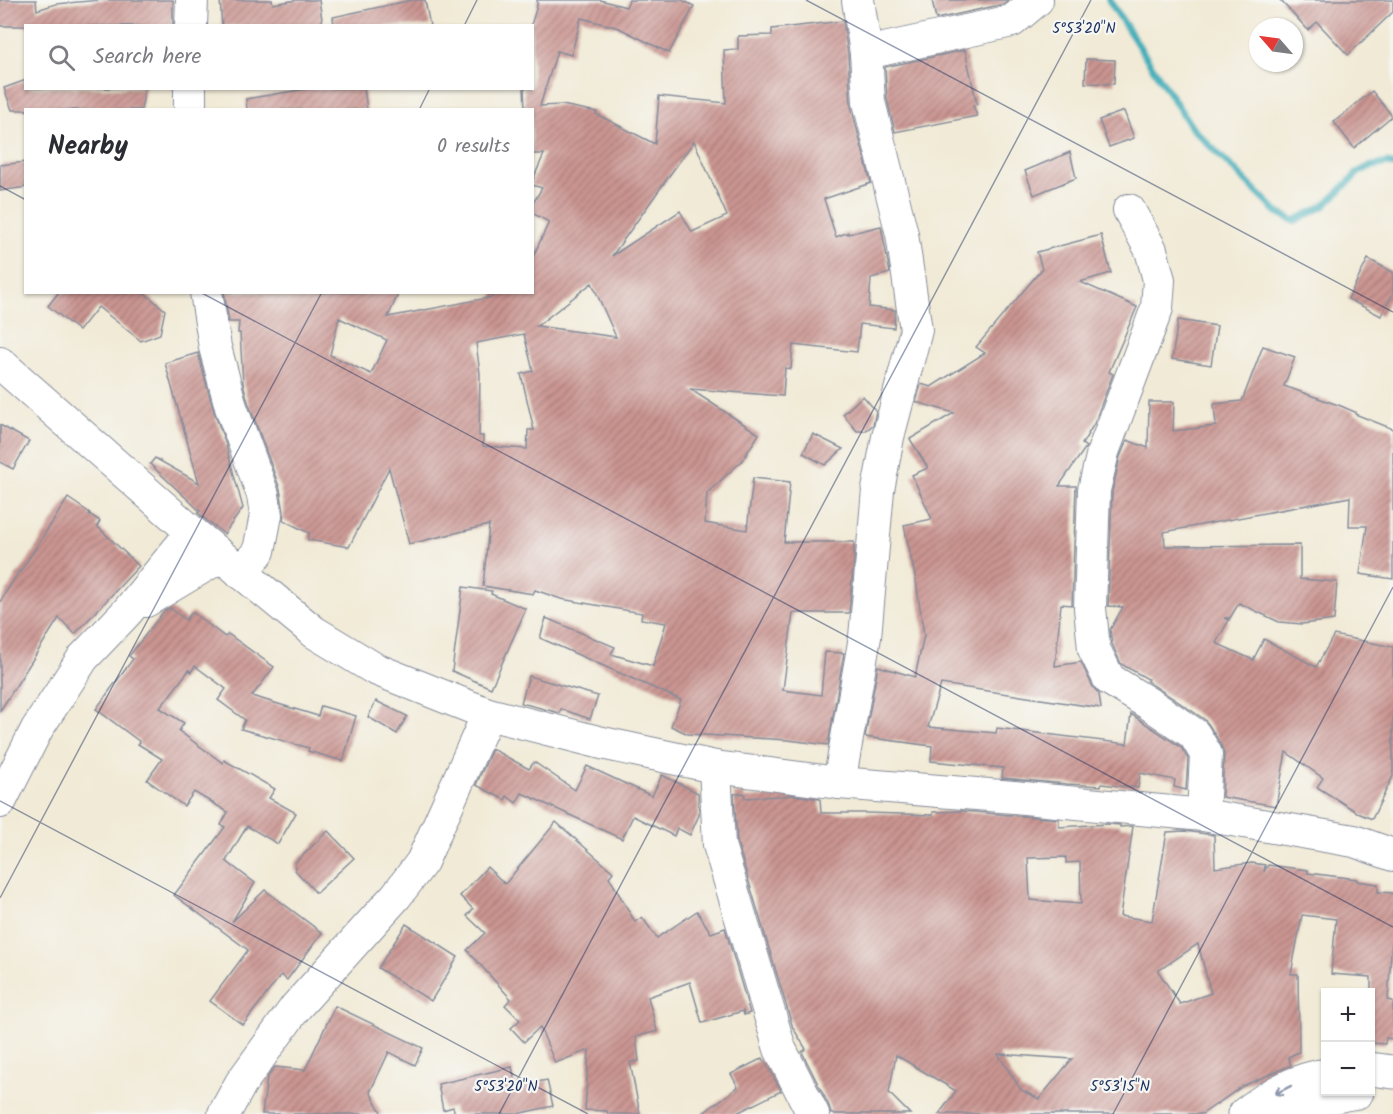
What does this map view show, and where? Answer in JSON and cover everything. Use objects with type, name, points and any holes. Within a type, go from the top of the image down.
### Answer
[{"type":"main road","points":[[1375,1070],[1393,1072]]},
{"type":"main road","points":[[1245,1114],[1287,1087],[1321,1077]]},
{"type":"main road","points":[[1375,1091],[1393,1093]]},
{"type":"main road","points":[[1285,1114],[1334,1096]]},
{"type":"street","points":[[191,24],[192,0]]},
{"type":"street","points":[[839,783],[866,637],[878,490],[888,437],[916,330],[903,234],[869,102],[866,53],[858,0]]},
{"type":"street","points":[[866,53],[1012,21],[1037,0]]},
{"type":"street","points":[[190,90],[190,108]]},
{"type":"street","points":[[1129,210],[1151,250],[1159,280],[1158,308],[1103,452],[1094,490],[1090,609],[1094,649],[1109,679],[1194,734],[1206,754],[1203,815]]},
{"type":"street","points":[[127,612],[259,551],[266,515],[263,495],[231,407],[215,347],[206,294]]},
{"type":"street","points":[[2,370],[192,532],[314,632],[375,669],[488,714],[602,743],[716,767],[839,783],[1203,815],[1354,841],[1393,855]]},
{"type":"street","points":[[0,802],[38,729],[82,658],[127,612],[192,532]]},
{"type":"street","points":[[225,1114],[241,1083],[296,1007],[389,905],[422,862],[488,714]]},
{"type":"street","points":[[716,767],[719,845],[780,1049],[813,1114]]},
{"type":"building","points":[[0,0],[36,0],[37,10],[56,4],[101,0],[173,0],[173,24],[0,26]]},
{"type":"building","points":[[220,0],[272,0],[273,4],[297,0],[319,0],[323,24],[222,24]]},
{"type":"building","points":[[412,0],[425,0],[430,24],[334,24],[333,17]]},
{"type":"building","points":[[537,0],[600,0],[626,7],[629,0],[682,0],[694,6],[669,53],[619,28],[581,18],[571,55],[557,51],[540,106],[562,105],[597,112],[596,114],[655,144],[659,96],[726,103],[724,50],[738,49],[738,36],[772,35],[772,29],[843,21],[851,106],[871,183],[824,199],[836,237],[848,232],[848,234],[881,226],[890,273],[871,278],[869,307],[895,310],[894,328],[860,324],[857,352],[793,345],[791,369],[785,368],[783,396],[690,389],[759,434],[742,461],[707,493],[705,523],[747,530],[753,478],[790,482],[784,542],[854,542],[849,613],[793,613],[783,690],[821,695],[825,652],[844,653],[828,745],[788,740],[688,734],[671,726],[681,700],[540,638],[546,618],[615,647],[611,654],[653,666],[666,623],[641,619],[642,613],[561,599],[535,590],[533,594],[483,586],[489,525],[409,544],[389,468],[349,547],[308,540],[309,533],[283,520],[280,489],[243,383],[239,322],[229,322],[224,294],[398,294],[388,317],[493,297],[493,294],[534,294],[534,255],[549,222],[534,214],[534,202],[542,188],[534,186],[534,177],[544,154],[534,154],[534,108],[525,108],[524,90],[534,90],[534,24],[532,22]],"holes":[[[694,141],[727,216],[692,232],[680,211],[612,256]],[[592,283],[616,337],[537,326]],[[339,318],[387,340],[371,374],[330,355]],[[524,334],[533,371],[521,374],[534,430],[528,430],[527,449],[483,446],[483,436],[479,436],[480,374],[476,343]]]},
{"type":"building","points":[[932,0],[1009,0],[1004,4],[936,19]]},
{"type":"building","points":[[1280,0],[1393,0],[1393,12],[1348,55],[1317,22],[1308,30],[1303,25],[1303,18],[1297,18]]},
{"type":"building","points":[[965,50],[977,104],[973,105],[977,116],[895,132],[887,99],[885,67]]},
{"type":"building","points":[[1086,59],[1115,60],[1114,84],[1085,83]]},
{"type":"building","points":[[24,81],[24,90],[145,90],[141,108],[24,108],[24,110],[12,110],[4,88]]},
{"type":"building","points":[[300,90],[364,90],[367,108],[247,108],[246,99]]},
{"type":"building","points":[[1372,91],[1392,116],[1354,148],[1334,122]]},
{"type":"building","points":[[1124,111],[1134,138],[1109,147],[1099,120]]},
{"type":"building","points":[[1070,152],[1076,178],[1034,195],[1025,171]]},
{"type":"building","points":[[24,162],[24,187],[0,191],[0,165]]},
{"type":"building","points":[[1101,235],[1111,273],[1080,282],[1137,307],[1109,372],[1113,374],[1094,424],[1082,444],[1086,447],[1059,486],[1076,486],[1072,605],[1061,604],[1055,666],[1081,662],[1099,694],[1101,708],[941,684],[928,727],[996,733],[997,728],[1127,744],[1131,714],[1181,747],[1188,759],[1186,790],[1174,787],[1175,780],[1140,773],[1138,788],[1002,778],[1003,768],[931,761],[932,746],[865,737],[878,666],[915,677],[924,635],[904,525],[932,519],[912,475],[928,468],[910,439],[954,413],[916,402],[921,384],[931,387],[985,353],[976,347],[1042,269],[1037,252]]},
{"type":"building","points":[[1368,259],[1393,272],[1393,293],[1381,316],[1348,299]]},
{"type":"building","points":[[57,294],[145,294],[165,310],[160,334],[141,341],[98,307],[79,331],[48,306]]},
{"type":"building","points":[[1178,320],[1217,326],[1211,365],[1172,359]]},
{"type":"building","points":[[1263,346],[1295,357],[1284,386],[1341,406],[1393,429],[1393,579],[1360,574],[1367,526],[1349,526],[1350,497],[1164,532],[1165,546],[1300,545],[1300,579],[1337,582],[1334,620],[1302,624],[1279,622],[1239,603],[1230,618],[1224,618],[1229,620],[1216,643],[1253,660],[1264,639],[1316,667],[1334,635],[1393,647],[1393,776],[1372,819],[1317,787],[1323,778],[1286,752],[1276,806],[1222,797],[1224,754],[1209,725],[1204,719],[1147,681],[1148,679],[1121,664],[1112,644],[1110,630],[1123,607],[1108,606],[1112,492],[1120,457],[1127,440],[1148,448],[1149,402],[1174,402],[1173,431],[1216,426],[1214,404],[1242,401]]},
{"type":"building","points":[[198,353],[243,508],[224,534],[198,513],[200,511],[150,464],[155,458],[199,483],[165,363]]},
{"type":"building","points":[[863,396],[876,411],[873,425],[865,431],[857,431],[843,414]]},
{"type":"building","points":[[0,425],[29,441],[13,469],[0,462]]},
{"type":"building","points":[[813,434],[843,449],[825,465],[803,453]]},
{"type":"building","points":[[68,498],[100,521],[97,526],[139,566],[75,634],[59,618],[0,711],[0,602]]},
{"type":"building","points":[[463,587],[492,591],[491,594],[526,609],[491,688],[452,671]]},
{"type":"building","points":[[170,608],[186,620],[192,612],[225,637],[228,634],[274,667],[252,696],[318,716],[321,706],[356,716],[343,761],[308,751],[309,748],[241,729],[245,720],[218,700],[226,689],[195,666],[191,672],[189,670],[160,708],[184,723],[179,731],[223,763],[224,760],[275,789],[269,798],[296,813],[278,844],[247,826],[226,861],[255,883],[232,922],[265,890],[322,933],[287,980],[281,975],[243,1025],[210,1001],[248,950],[174,895],[225,827],[221,825],[228,812],[194,792],[184,806],[147,780],[162,759],[138,744],[140,742],[96,709],[133,659],[129,656],[164,611]]},
{"type":"building","points":[[529,676],[598,696],[590,719],[561,709],[560,713],[521,703]]},
{"type":"building","points":[[376,701],[407,716],[397,734],[368,717]]},
{"type":"building","points":[[492,749],[529,769],[534,762],[575,790],[587,766],[652,796],[662,775],[698,793],[699,815],[690,835],[677,828],[674,836],[633,816],[622,839],[522,793],[516,803],[507,796],[505,800],[476,785]]},
{"type":"building","points":[[744,793],[745,798],[794,795],[820,799],[821,813],[933,815],[933,812],[962,811],[1059,819],[1059,827],[1108,824],[1120,825],[1120,827],[1133,826],[1120,916],[1152,921],[1167,832],[1184,831],[1214,835],[1215,868],[1252,863],[1265,865],[1264,872],[1268,865],[1308,870],[1308,873],[1378,884],[1378,892],[1393,893],[1388,1000],[1393,1001],[1393,1039],[1386,1038],[1385,1044],[1375,1043],[1375,988],[1371,988],[1371,977],[1331,974],[1336,919],[1302,915],[1291,974],[1298,974],[1299,1052],[1288,1057],[1291,1065],[1243,1086],[1202,1114],[939,1114],[956,1091],[896,1055],[889,1093],[910,1114],[831,1114],[802,1052],[806,1049],[793,1028],[737,842],[734,794]],"holes":[[[1066,857],[1066,863],[1080,862],[1081,904],[1030,900],[1028,858]],[[1198,944],[1211,993],[1180,1004],[1158,971]],[[998,1054],[1072,1059],[1039,1099],[1021,1090]]]},
{"type":"building","points":[[556,822],[613,872],[609,877],[635,922],[642,917],[657,938],[697,911],[711,933],[725,928],[750,1013],[744,1015],[743,1011],[702,1023],[690,982],[648,997],[657,1031],[636,1037],[639,1061],[630,1062],[640,1114],[608,1114],[607,1111],[585,1110],[589,1050],[555,1063],[540,1027],[524,1042],[511,1028],[520,1020],[505,1005],[511,999],[467,950],[485,933],[467,916],[473,909],[460,896],[487,867],[505,884]]},
{"type":"building","points":[[328,831],[354,858],[316,893],[295,870],[295,863]]},
{"type":"building","points":[[406,924],[458,957],[431,1001],[378,968]]},
{"type":"building","points":[[335,1006],[423,1048],[415,1065],[389,1052],[370,1092],[382,1114],[262,1114],[267,1078],[275,1067],[305,1070]]},
{"type":"building","points":[[763,1058],[781,1091],[735,1114],[702,1114],[738,1087],[731,1074]]},
{"type":"building","points":[[512,1067],[516,1086],[547,1080],[553,1106],[517,1114],[455,1114],[453,1107],[443,1110],[438,1084]]},
{"type":"waterway","points":[[1109,0],[1192,128],[1277,212],[1294,221],[1324,206],[1359,172],[1369,167],[1388,163],[1393,165]]}]
